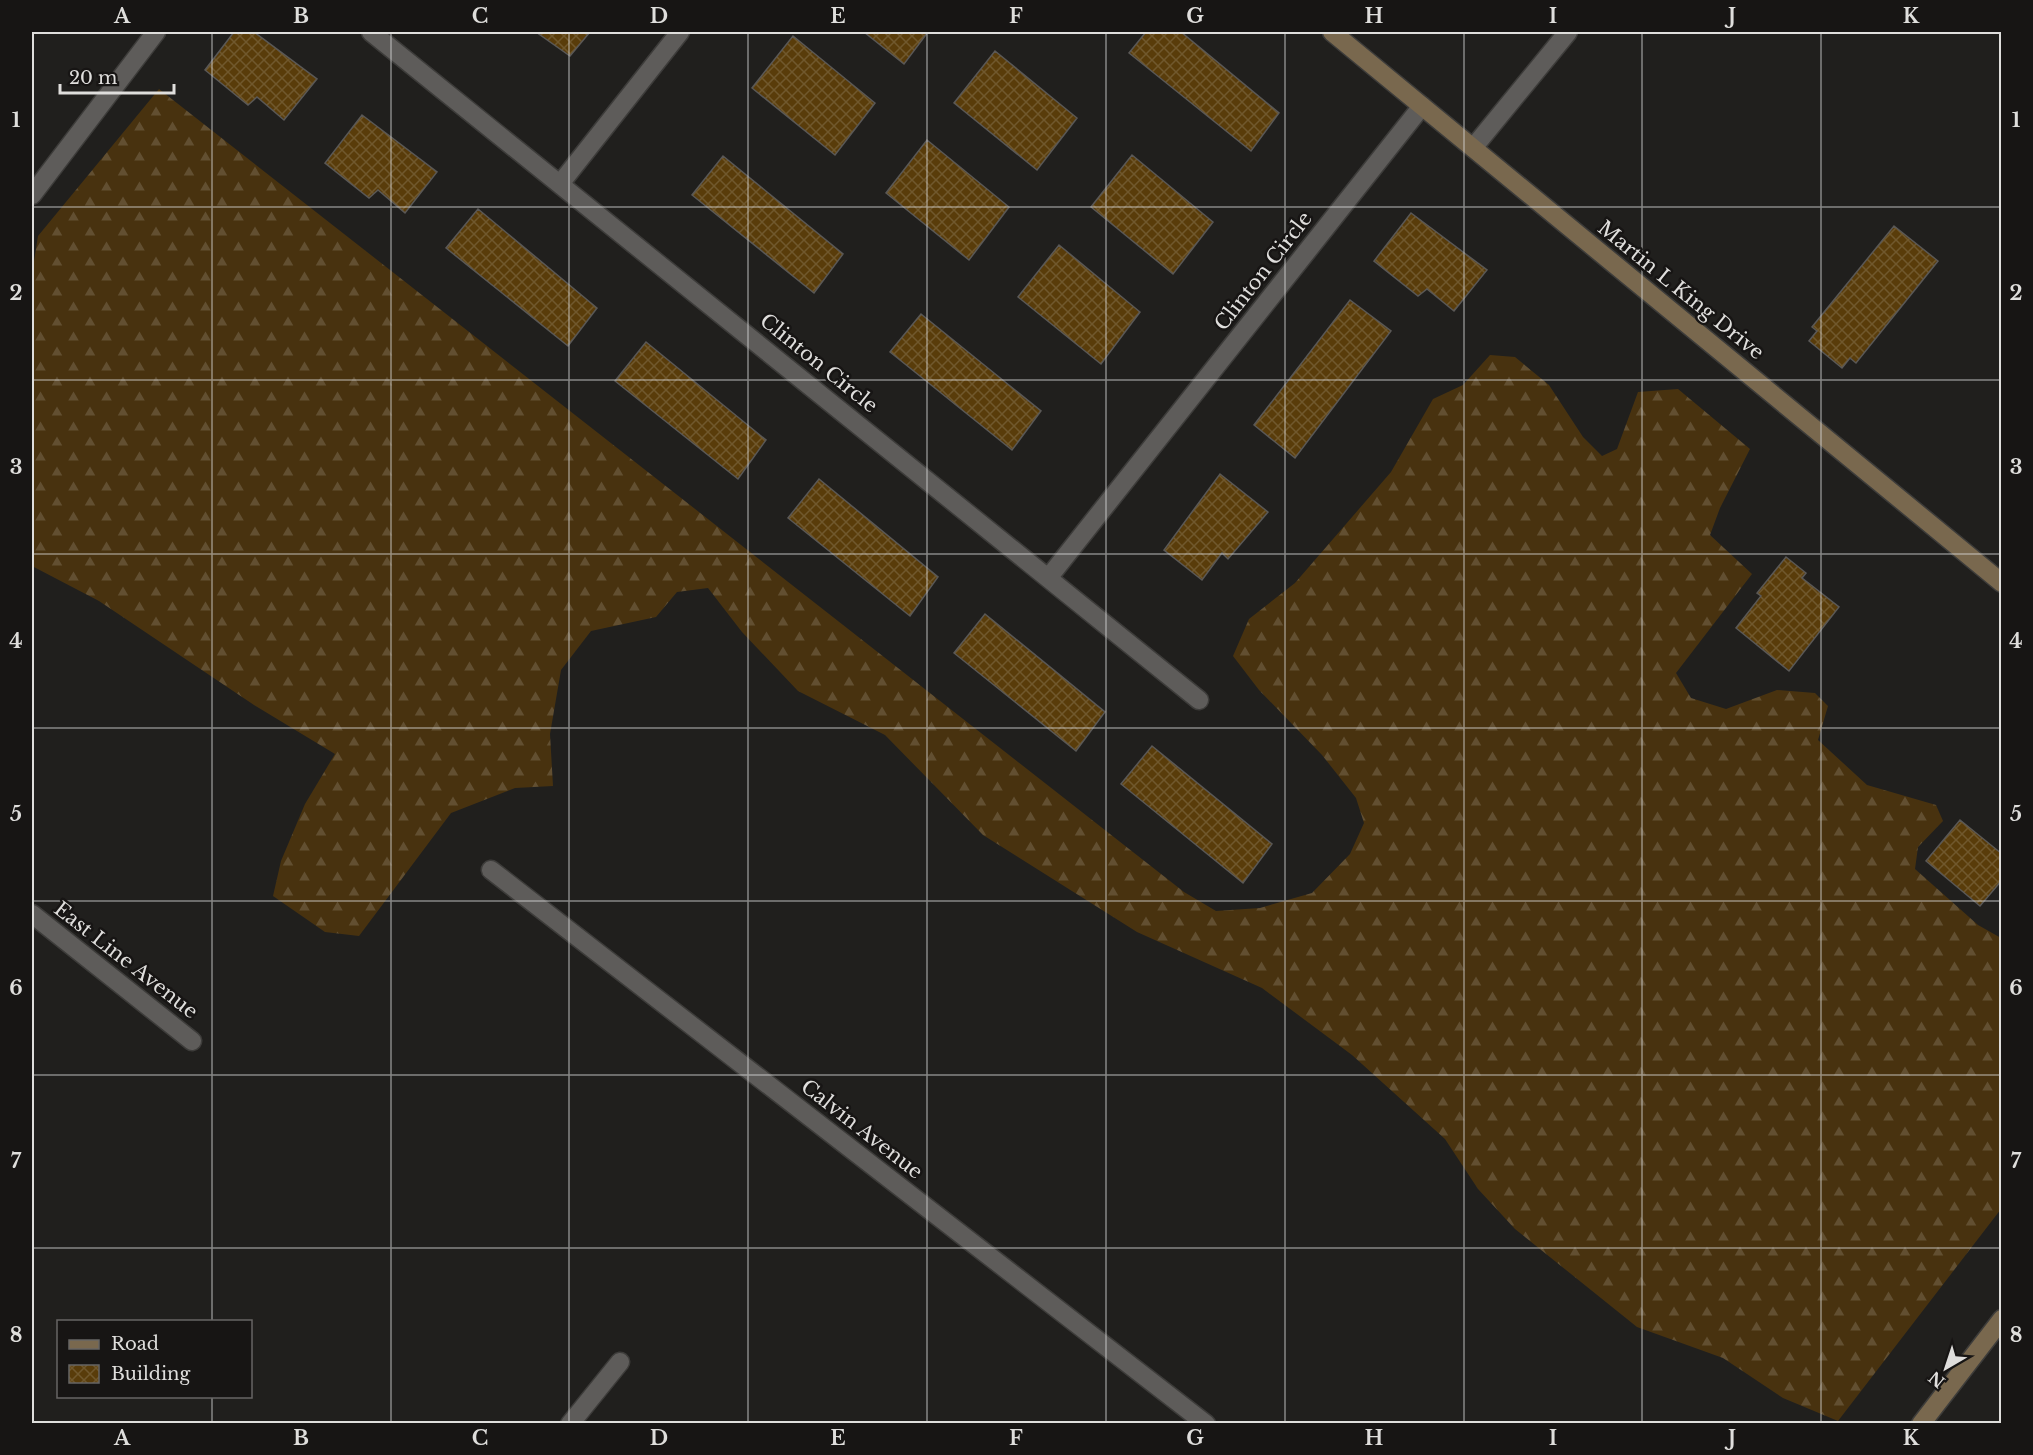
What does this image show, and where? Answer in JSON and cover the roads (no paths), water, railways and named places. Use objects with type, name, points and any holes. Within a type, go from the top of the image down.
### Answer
[{"type":"main road","name":"Martin L King Drive","points":[[1332,32],[2001,584]]},
{"type":"main road","points":[[1921,1424],[2001,1319]]},
{"type":"street","points":[[32,195],[156,32]]},
{"type":"street","name":"Clinton Circle","points":[[371,32],[1199,700]]},
{"type":"street","points":[[560,184],[680,32]]},
{"type":"street","points":[[1473,148],[1568,32]]},
{"type":"street","name":"Clinton Circle","points":[[1049,577],[1422,106]]},
{"type":"street","name":"Calvin Avenue","points":[[491,870],[1206,1424]]},
{"type":"street","name":"East Line Avenue","points":[[32,914],[192,1041]]},
{"type":"street","points":[[570,1424],[620,1362]]}]
